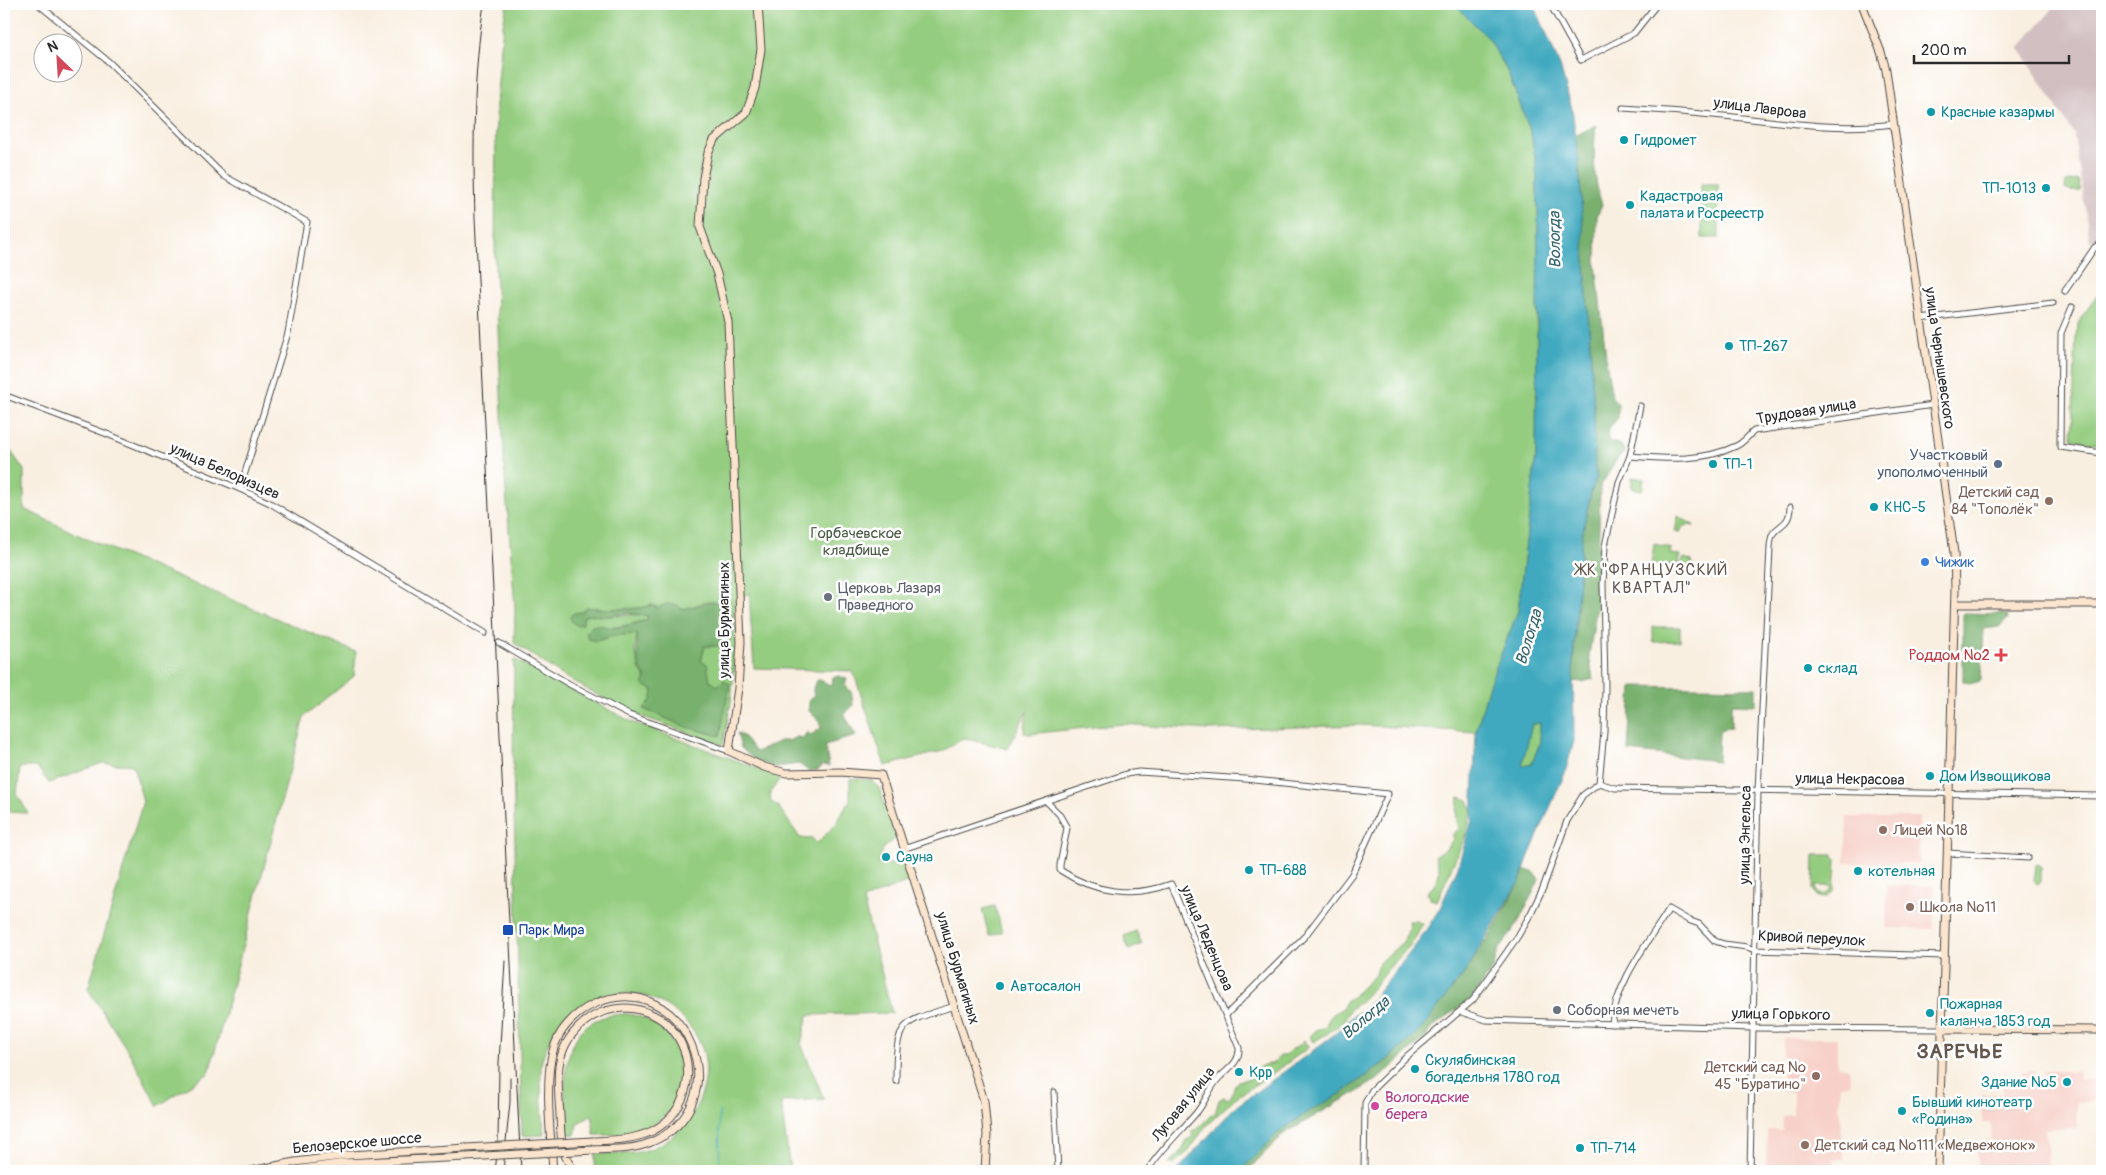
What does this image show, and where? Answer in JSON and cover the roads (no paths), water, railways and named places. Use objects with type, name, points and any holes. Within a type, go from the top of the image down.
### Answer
[{"type":"main road","name":"улица Бурмагиных","points":[[758,4],[761,49],[755,88],[746,113],[714,140],[708,152],[700,215],[700,227],[717,274],[728,322],[741,642],[738,688],[729,751],[764,767],[786,773],[840,772],[881,775],[906,848],[986,1111],[988,1134],[985,1171]]},
{"type":"main road","name":"улица Чернышевского","points":[[1862,4],[1882,52],[1894,124],[1954,553],[1955,604],[1938,1171]]},
{"type":"main road","points":[[1955,604],[2102,604]]},
{"type":"main road","name":"Белозерское шоссе","points":[[288,1171],[344,1163],[466,1157],[593,1150],[635,1147],[661,1137],[679,1123],[694,1097],[698,1071],[692,1043],[674,1018],[648,1002],[624,998],[597,1003],[576,1016],[561,1032],[553,1048],[550,1067],[553,1171]]},
{"type":"main road","name":"Белозерское шоссе","points":[[251,1171],[295,1162],[365,1153],[466,1148],[593,1141],[630,1138],[652,1131],[670,1117],[683,1099],[688,1078],[685,1053],[674,1032],[656,1016],[630,1008],[602,1012],[583,1023],[565,1045],[559,1072],[561,1133],[566,1159],[576,1171]]},
{"type":"main road","name":"улица Горького","points":[[1942,1029],[2102,1030]]},
{"type":"main road","points":[[365,1153],[372,1162]]},
{"type":"street","points":[[38,4],[109,62],[224,176],[307,222],[288,333],[240,489]]},
{"type":"street","points":[[1550,4],[1581,60],[1634,33],[1657,4]]},
{"type":"street","name":"улица Лаврова","points":[[1623,108],[1686,112],[1824,128],[1894,124]]},
{"type":"street","points":[[2065,291],[2095,247],[2102,244]]},
{"type":"street","points":[[1920,318],[2053,303]]},
{"type":"street","points":[[2072,307],[2061,333],[2060,447],[2102,453]]},
{"type":"street","name":"улица Белоризцев","points":[[4,395],[240,489],[309,525],[485,633]]},
{"type":"street","name":"Трудовая улица","points":[[1630,456],[1673,460],[1712,455],[1738,445],[1754,431],[1933,405]]},
{"type":"street","points":[[1364,1171],[1365,1103],[1372,1090],[1407,1056],[1462,1012],[1473,1000],[1518,936],[1543,888],[1567,821],[1583,795],[1599,783],[1605,705],[1603,584],[1605,546],[1619,482],[1630,456],[1640,406]]},
{"type":"street","name":"улица Энгельса","points":[[1750,1171],[1758,790],[1770,548],[1772,535],[1784,525],[1790,514],[1790,507]]},
{"type":"street","points":[[499,642],[554,676],[629,715],[729,751]]},
{"type":"street","name":"улица Леденцова","points":[[1226,1015],[1305,936],[1352,874],[1388,794],[1280,782],[1139,772],[1126,774],[1046,801],[1065,822],[1066,828],[1060,870],[1093,887],[1120,892],[1146,891],[1172,884],[1237,1042],[1239,1054]]},
{"type":"street","name":"улица Некрасова","points":[[1599,783],[1615,788],[2102,796]]},
{"type":"street","points":[[906,848],[1046,801]]},
{"type":"street","points":[[1948,853],[2028,858]]},
{"type":"street","name":"Кривой переулок","points":[[1612,1024],[1620,992],[1635,963],[1669,909],[1700,924],[1715,941],[1724,944],[1748,946],[1755,950],[1945,956]]},
{"type":"street","points":[[896,1081],[896,1046],[905,1026],[919,1017],[955,1006]]},
{"type":"street","name":"улица Горького","points":[[1462,1012],[1486,1020],[1753,1028],[1942,1029]]},
{"type":"street","name":"Луговая улица","points":[[1147,1171],[1164,1148],[1198,1110],[1217,1080],[1235,1062],[1239,1054]]},
{"type":"street","points":[[1054,1092],[1058,1171]]},
{"type":"water","name":"Вологда","points":[[1454,4],[1534,4],[1560,66],[1572,109],[1579,161],[1594,410],[1595,471],[1597,477],[1591,492],[1582,535],[1573,660],[1574,741],[1565,773],[1520,881],[1465,972],[1422,1028],[1385,1062],[1342,1093],[1306,1113],[1278,1133],[1240,1171],[1177,1171],[1234,1108],[1307,1055],[1336,1033],[1354,1015],[1366,1008],[1419,941],[1440,908],[1457,869],[1472,820],[1476,732],[1489,685],[1518,611],[1536,455],[1538,208],[1536,165],[1531,133],[1508,73],[1489,39]],"holes":[[[1540,723],[1540,743],[1531,765],[1522,765],[1532,724]]]},
{"type":"waterway","points":[[719,1111],[720,1171]]},
{"type":"railway","points":[[484,4],[480,31],[475,111],[475,218],[521,1171]]},
{"type":"railway","points":[[495,1171],[498,1147],[499,1063],[505,961]]},
{"type":"railway","points":[[503,1171],[510,1102],[510,1078]]},
{"type":"place","name":"Красные казармы","points":[[1931,112]]},
{"type":"place","name":"Гидромет","points":[[1624,140]]},
{"type":"place","name":"ТП-1013","points":[[2046,188]]},
{"type":"place","name":"Кадастровая палата и Росреестр","points":[[1630,205]]},
{"type":"place","name":"ТП-267","points":[[1729,346]]},
{"type":"place","name":"ТП-1","points":[[1713,464]]},
{"type":"place","name":"Участковый упополмоченный","points":[[1998,464]]},
{"type":"place","name":"Детский сад 84 \"Тополёк\"","points":[[2049,501]]},
{"type":"place","name":"КНС-5","points":[[1874,507]]},
{"type":"place","name":"Чижик","points":[[1925,562]]},
{"type":"place","name":"Церковь Лазаря Праведного","points":[[828,597]]},
{"type":"place","name":"Роддом №2","points":[[2001,655]]},
{"type":"place","name":"склад","points":[[1808,668]]},
{"type":"place","name":"Дом Извощикова","points":[[1930,776]]},
{"type":"place","name":"Лицей №18","points":[[1883,830]]},
{"type":"place","name":"Сауна","points":[[886,857]]},
{"type":"place","name":"ТП-688","points":[[1249,870]]},
{"type":"place","name":"котельная","points":[[1858,871]]},
{"type":"place","name":"Школа №11","points":[[1910,907]]},
{"type":"place","name":"Парк Мира","points":[[508,930]]},
{"type":"place","name":"Автосалон","points":[[1000,986]]},
{"type":"place","name":"Соборная мечеть","points":[[1557,1010]]},
{"type":"place","name":"Пожарная каланча 1853 год","points":[[1930,1013]]},
{"type":"place","name":"Скулябинская богадельня 1780 год","points":[[1415,1069]]},
{"type":"place","name":"Kpp","points":[[1239,1072]]},
{"type":"place","name":"Детский сад № 45 \"Буратино\"","points":[[1816,1076]]},
{"type":"place","name":"Здание №5","points":[[2067,1082]]},
{"type":"place","name":"Вологодские берега","points":[[1375,1106]]},
{"type":"place","name":"Бывший кинотеатр «Родина»","points":[[1902,1111]]},
{"type":"place","name":"Детский сад №111 «Медвежонок»","points":[[1805,1145]]},
{"type":"place","name":"ТП-714","points":[[1580,1148]]},
{"type":"district","name":"ЖК \"ФРАНЦУЗСКИЙ КВАРТАЛ\"","points":[[1652,578]]},
{"type":"district","name":"ЗАРЕЧЬЕ","points":[[1960,1051]]},
{"type":"park label","name":"Горбачевское кладбище","points":[[856,542]]}]
